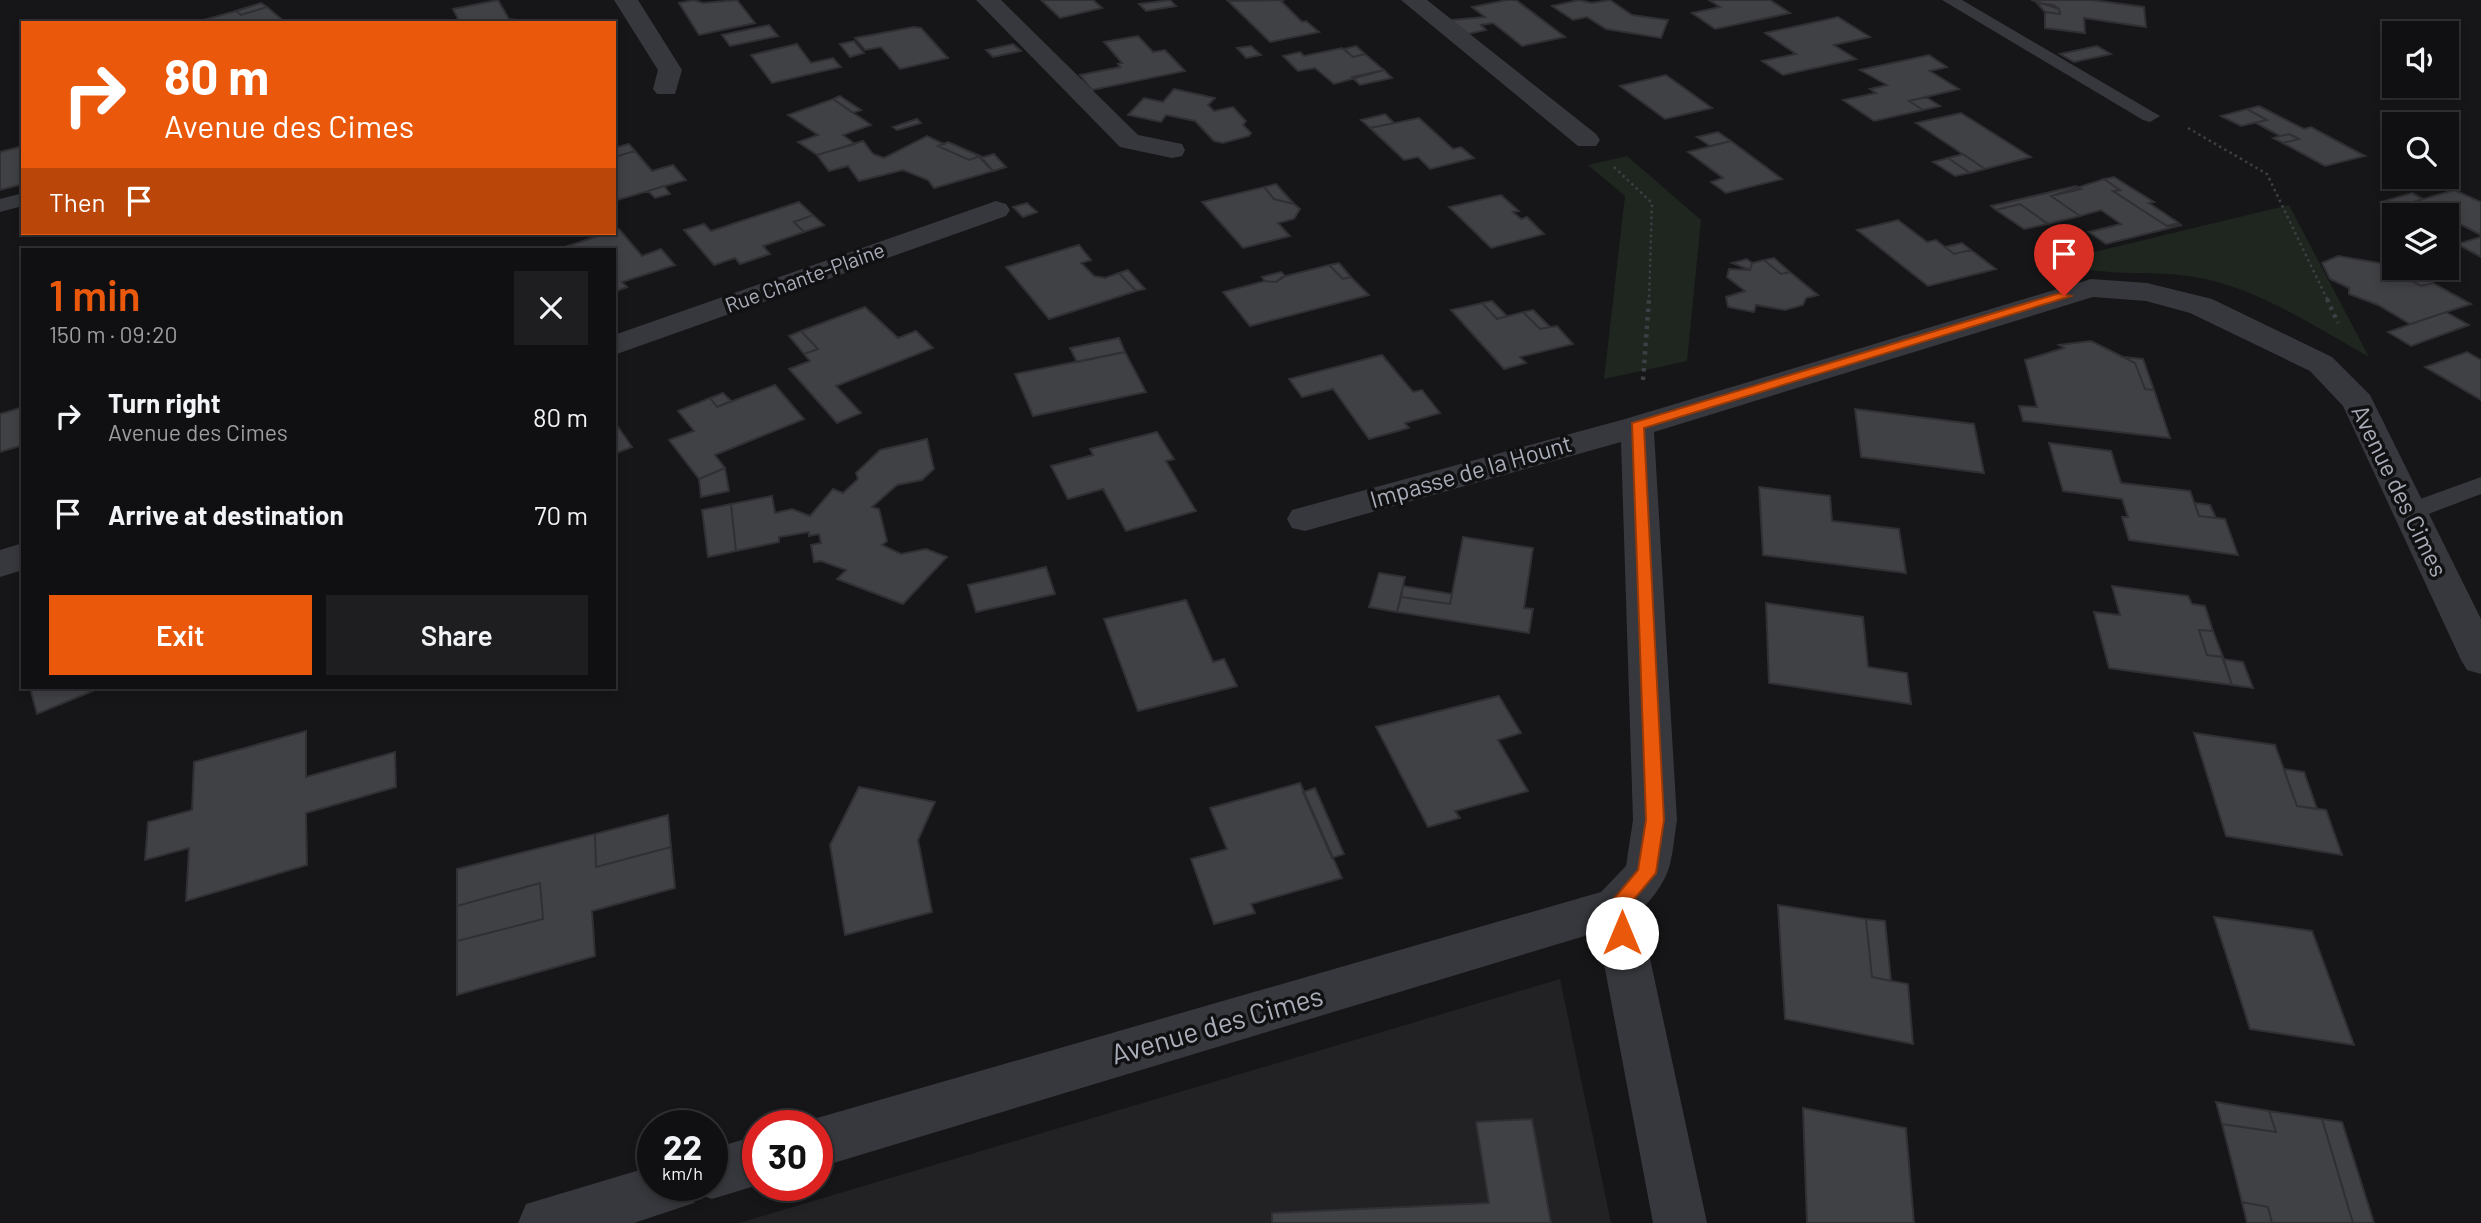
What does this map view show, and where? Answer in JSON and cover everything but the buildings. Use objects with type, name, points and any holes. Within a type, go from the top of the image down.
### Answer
[{"type":"street","points":[[626,0],[670,70],[666,89]]},
{"type":"street","points":[[988,0],[1129,141],[1172,150]]},
{"type":"street","points":[[1413,0],[1587,140]]},
{"type":"street","name":"Rue Chante-Plaine","points":[[616,345],[996,210]]},
{"type":"street","name":"Avenue des Cimes","points":[[1637,426],[2091,288],[2147,292],[2201,306],[2321,365],[2358,402],[2481,660]]},
{"type":"street","points":[[1637,426],[1655,820],[1647,873],[1616,907],[1680,1223]]},
{"type":"street","name":"Impasse de la Hount","points":[[1305,519],[1637,426]]},
{"type":"street","points":[[0,564],[21,557]]},
{"type":"street","name":"Avenue des Cimes","points":[[833,1138],[1616,907]]},
{"type":"street","points":[[545,1223],[637,1196]]},
{"type":"lane","points":[[1950,0],[2150,116]]},
{"type":"lane","points":[[0,206],[21,200]]},
{"type":"lane","points":[[2410,512],[2481,485]]},
{"type":"path","points":[[2150,116],[2173,120],[2267,174],[2340,328],[2321,365]]},
{"type":"path","points":[[1587,140],[1652,203],[1647,349],[1637,426]]},
{"type":"shaded area","points":[[1627,156],[1701,220],[1687,361],[1604,379],[1625,196],[1588,165]]},
{"type":"shaded area","points":[[2289,205],[2369,357],[2285,309],[2217,282],[2177,275],[2090,270],[2057,261]]},
{"type":"shaded area","points":[[1560,979],[1611,1223],[739,1223],[813,1201],[833,1201],[833,1195]]},
{"type":"route","points":[[1622,933],[1616,907],[1647,873],[1655,820],[1637,426],[2064,296]]}]
